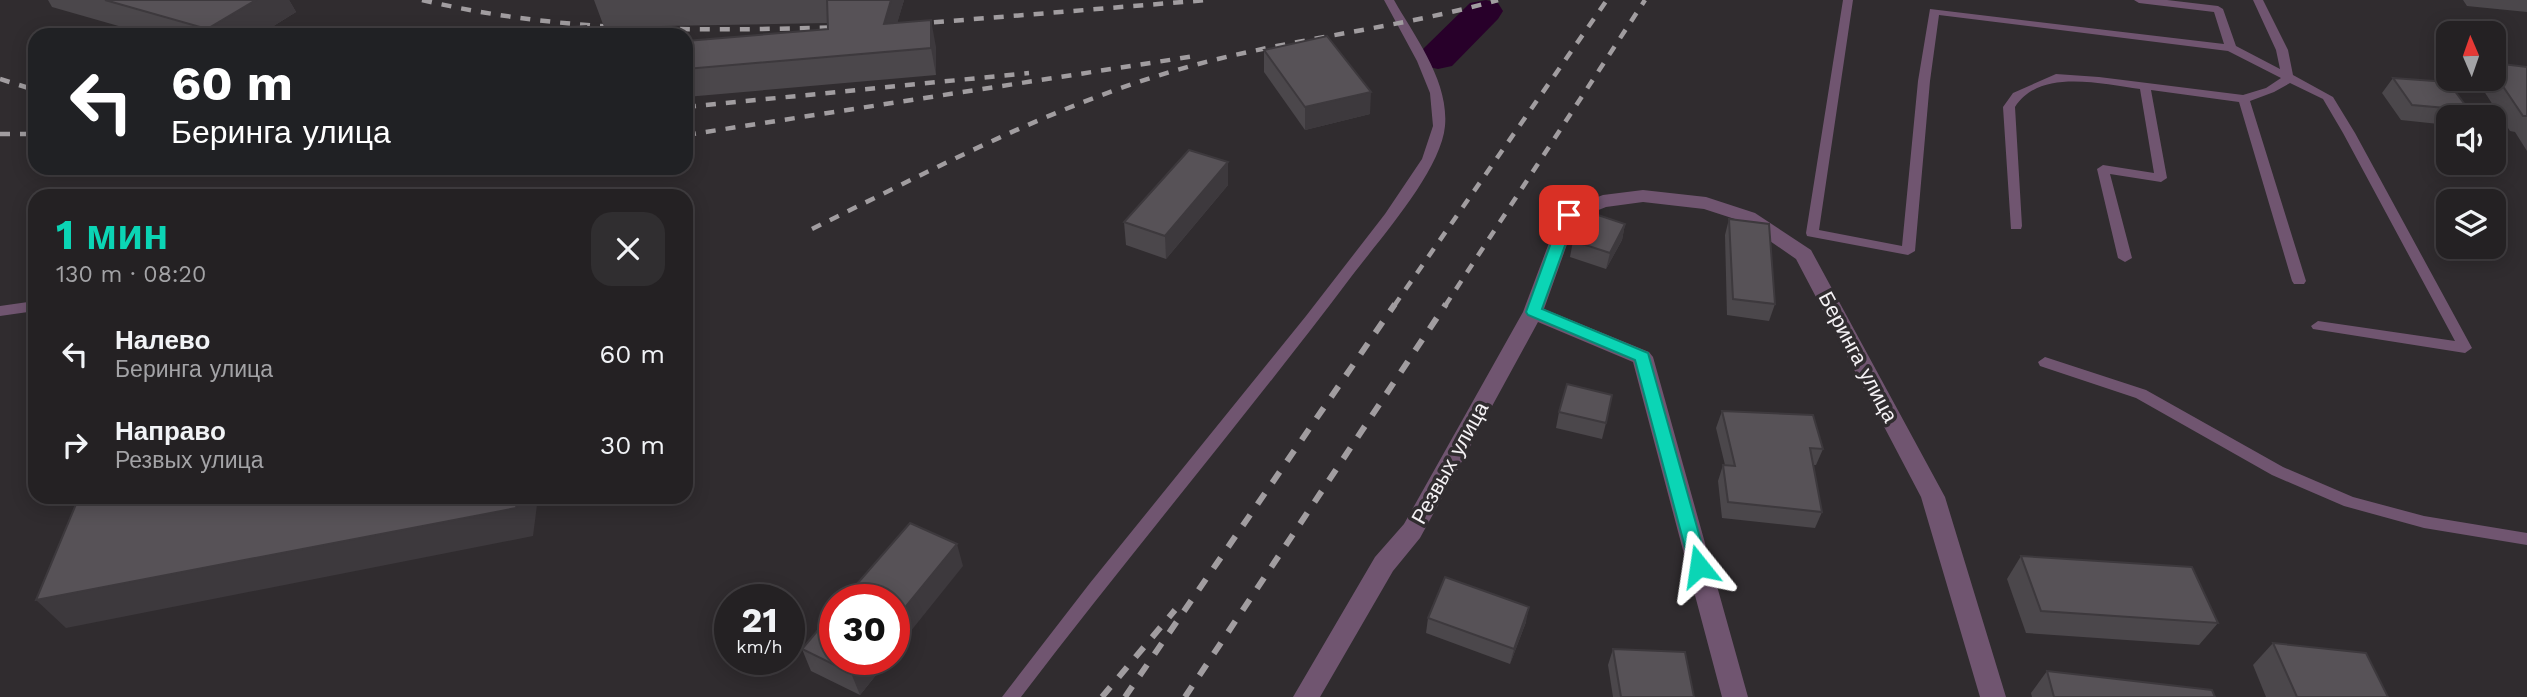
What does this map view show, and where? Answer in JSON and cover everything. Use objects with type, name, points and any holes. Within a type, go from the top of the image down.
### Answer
[{"type":"street","name":"Беринга улица","points":[[1569,215],[1603,201],[1643,197],[1706,203],[1748,217],[1804,255],[1933,498],[1993,697]]},
{"type":"street","name":"Резвых улица","points":[[1306,697],[1384,564],[1412,531],[1533,312],[1569,215]]},
{"type":"street","points":[[1533,312],[1642,357],[1735,697]]},
{"type":"lane","points":[[1012,697],[1051,644],[1299,336],[1393,212],[1433,148],[1439,128],[1433,86],[1389,0]]},
{"type":"lane","points":[[1848,0],[1812,233],[1908,251],[1924,81],[1934,11],[2231,48],[2287,79],[2327,97],[2465,348],[2319,326]]},
{"type":"lane","points":[[2139,0],[2218,9],[2231,48]]},
{"type":"lane","points":[[2258,0],[2282,50],[2287,79]]},
{"type":"lane","points":[[2016,226],[2009,107],[2017,95],[2056,77],[2244,99],[2270,90],[2287,79]]},
{"type":"lane","points":[[2125,258],[2103,169],[2161,178],[2145,86]]},
{"type":"lane","points":[[2244,99],[2299,281]]},
{"type":"lane","points":[[0,311],[28,307]]},
{"type":"lane","points":[[2045,362],[2139,393],[2204,427],[2266,467],[2378,512],[2442,526],[2527,539]]},
{"type":"building","points":[[105,0],[256,0],[209,28]]},
{"type":"building","points":[[827,0],[891,0],[884,24],[931,20],[931,48],[693,68],[693,40],[828,29]]},
{"type":"building","points":[[586,26],[585,28],[551,28]]},
{"type":"building","points":[[1327,36],[1371,92],[1305,107],[1264,50]]},
{"type":"building","points":[[2506,64],[2527,67],[2527,116],[2523,116],[2506,91]]},
{"type":"building","points":[[2393,78],[2436,81],[2436,91],[2455,91],[2465,105],[2436,107],[2412,105]]},
{"type":"building","points":[[1189,150],[1228,162],[1165,236],[1124,222]]},
{"type":"building","points":[[1589,212],[1625,224],[1610,253],[1573,241]]},
{"type":"building","points":[[1729,219],[1769,224],[1775,304],[1733,299]]},
{"type":"building","points":[[1567,384],[1612,395],[1606,423],[1559,412]]},
{"type":"building","points":[[1722,411],[1813,415],[1823,449],[1810,448],[1822,512],[1728,502],[1723,465],[1735,466]]},
{"type":"building","points":[[76,504],[517,504],[516,508],[36,600]]},
{"type":"building","points":[[910,523],[957,544],[910,601],[910,584],[857,584]]},
{"type":"building","points":[[2021,556],[2192,567],[2218,623],[2041,611]]},
{"type":"building","points":[[1445,577],[1529,607],[1514,649],[1428,618]]},
{"type":"building","points":[[819,629],[819,657],[805,650],[805,645]]},
{"type":"building","points":[[2273,643],[2366,653],[2388,697],[2297,697]]},
{"type":"building","points":[[1613,649],[1685,652],[1694,697],[1621,697]]},
{"type":"building","points":[[2047,671],[2212,690],[2215,697],[2054,697]]},
{"type":"waterway","points":[[1438,57],[1484,11]]},
{"type":"railway","points":[[422,0],[529,19],[634,28]]},
{"type":"railway","points":[[914,24],[1207,0]]},
{"type":"railway","points":[[812,229],[1036,121],[1129,85],[1217,59],[1418,19],[1498,0]]},
{"type":"railway","points":[[1394,306],[1607,0]]},
{"type":"railway","points":[[1445,306],[1645,0]]},
{"type":"railway","points":[[693,29],[847,27]]},
{"type":"railway","points":[[693,134],[1195,56]]},
{"type":"railway","points":[[693,106],[1029,73]]},
{"type":"railway","points":[[0,79],[28,88]]},
{"type":"railway","points":[[0,134],[28,134]]},
{"type":"railway","points":[[1125,697],[1395,304]]},
{"type":"railway","points":[[1185,697],[1446,304]]},
{"type":"railway","points":[[1102,697],[1175,610]]},
{"type":"route","points":[[1569,215],[1533,312],[1642,357],[1699,566]]}]
